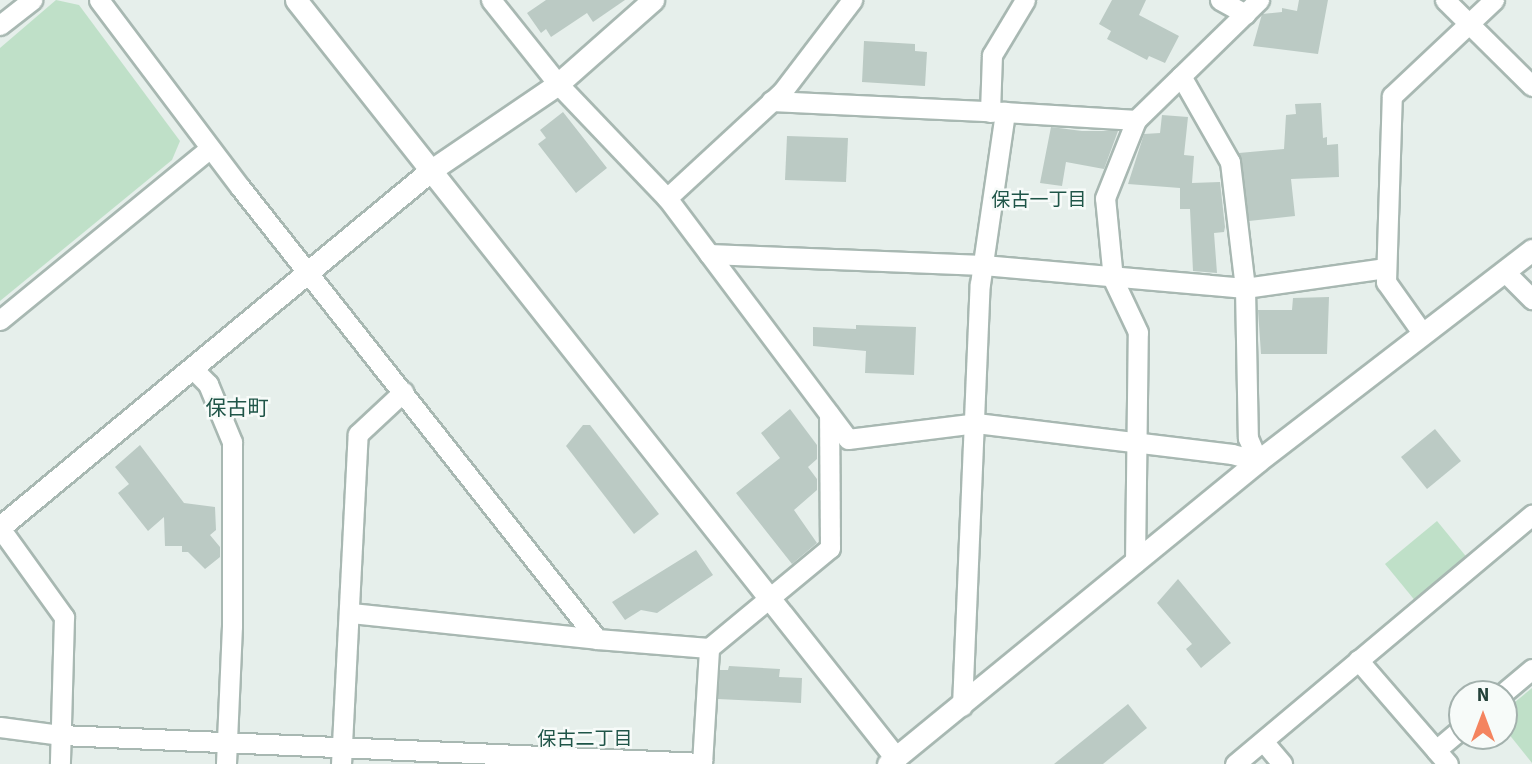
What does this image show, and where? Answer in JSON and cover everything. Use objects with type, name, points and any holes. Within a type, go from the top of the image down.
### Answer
[{"type":"street","points":[[0,25],[32,0]]},
{"type":"street","points":[[99,0],[307,273],[597,639]]},
{"type":"street","points":[[296,0],[771,600],[895,762],[1258,461],[1506,273],[1532,250]]},
{"type":"street","points":[[491,0],[558,84],[667,198],[848,439],[976,423],[1136,445],[1232,454],[1258,461]]},
{"type":"street","points":[[60,764],[64,617],[0,528],[430,171],[558,84],[653,0]]},
{"type":"street","points":[[667,198],[771,101],[852,0]]},
{"type":"street","points":[[962,706],[983,265],[997,112],[992,55],[1025,0]]},
{"type":"street","points":[[1220,0],[1245,14]]},
{"type":"street","points":[[1135,563],[1138,332],[1113,279],[1105,198],[1136,120],[1259,0]]},
{"type":"street","points":[[1445,0],[1532,86]]},
{"type":"street","points":[[1423,334],[1386,282],[1392,96],[1494,0]]},
{"type":"street","points":[[1181,76],[1230,162],[1245,288],[1248,438],[1258,461]]},
{"type":"street","points":[[771,101],[1136,120]]},
{"type":"street","points":[[0,320],[210,148]]},
{"type":"street","points":[[709,254],[983,265],[1113,279],[1245,288],[1386,268]]},
{"type":"street","points":[[1506,273],[1532,299]]},
{"type":"street","points":[[192,368],[208,384],[232,442],[226,764]]},
{"type":"street","points":[[341,757],[351,613],[358,435],[403,392]]},
{"type":"street","points":[[351,613],[709,648],[771,600],[830,548],[829,414]]},
{"type":"street","points":[[1235,764],[1532,515]]},
{"type":"street","points":[[0,727],[61,735],[227,742],[341,757],[702,764],[709,648]]},
{"type":"street","points":[[1359,660],[1442,757]]},
{"type":"street","points":[[1518,681],[1532,669]]},
{"type":"street","points":[[1263,741],[1282,764]]},
{"type":"green space","points":[[56,0],[79,5],[180,141],[172,160],[0,301],[0,48]]},
{"type":"green space","points":[[1437,521],[1469,560],[1417,603],[1385,564]]},
{"type":"green space","points":[[1532,688],[1532,763],[1518,746],[1518,700]]},
{"type":"building","points":[[546,0],[625,0],[593,22],[587,13],[551,37],[546,29],[541,33],[527,13]]},
{"type":"building","points":[[1112,0],[1146,0],[1139,15],[1179,36],[1165,63],[1149,56],[1147,60],[1107,39],[1111,31],[1099,24]]},
{"type":"building","points":[[1299,0],[1328,0],[1318,54],[1253,46],[1262,14],[1282,12],[1282,8],[1297,11]]},
{"type":"building","points":[[864,41],[915,44],[915,51],[927,52],[925,86],[862,82]]},
{"type":"building","points":[[1321,103],[1323,138],[1327,137],[1327,145],[1338,144],[1339,177],[1291,179],[1295,216],[1249,221],[1239,153],[1284,149],[1286,115],[1296,114],[1295,104]]},
{"type":"building","points":[[563,112],[607,168],[576,193],[538,144],[546,138],[540,130]]},
{"type":"building","points":[[1162,115],[1188,117],[1184,155],[1194,156],[1192,183],[1220,182],[1225,227],[1224,232],[1214,233],[1217,273],[1193,271],[1190,209],[1180,209],[1180,188],[1128,184],[1144,134],[1160,133]]},
{"type":"building","points":[[1051,127],[1082,131],[1118,131],[1104,169],[1066,162],[1062,186],[1040,183]]},
{"type":"building","points":[[787,136],[848,138],[846,182],[785,180]]},
{"type":"building","points":[[1329,297],[1327,354],[1261,354],[1258,310],[1292,310],[1293,298]]},
{"type":"building","points":[[856,325],[916,327],[914,375],[865,373],[866,351],[813,346],[813,327],[856,329]]},
{"type":"building","points":[[790,409],[817,445],[817,459],[808,467],[817,479],[817,490],[794,510],[817,543],[792,564],[736,493],[780,458],[761,433]]},
{"type":"building","points":[[583,425],[590,425],[659,514],[634,534],[566,446]]},
{"type":"building","points":[[1435,429],[1461,461],[1427,489],[1401,457]]},
{"type":"building","points":[[140,445],[184,503],[215,507],[216,530],[210,535],[220,547],[220,557],[205,569],[188,552],[182,552],[182,546],[165,546],[164,517],[148,531],[118,493],[129,484],[115,467]]},
{"type":"building","points":[[696,550],[713,575],[657,613],[641,610],[625,620],[612,602]]},
{"type":"building","points":[[1178,579],[1231,643],[1201,668],[1186,649],[1192,644],[1157,603]]},
{"type":"building","points":[[729,666],[780,669],[779,677],[802,678],[801,703],[718,699],[720,670],[728,670]]},
{"type":"building","points":[[1128,704],[1147,728],[1103,764],[1054,764]]},
{"type":"district","name":"保古一丁目","points":[[1039,201]]},
{"type":"district","name":"保古町","points":[[237,408]]},
{"type":"district","name":"保古二丁目","points":[[585,740]]}]
